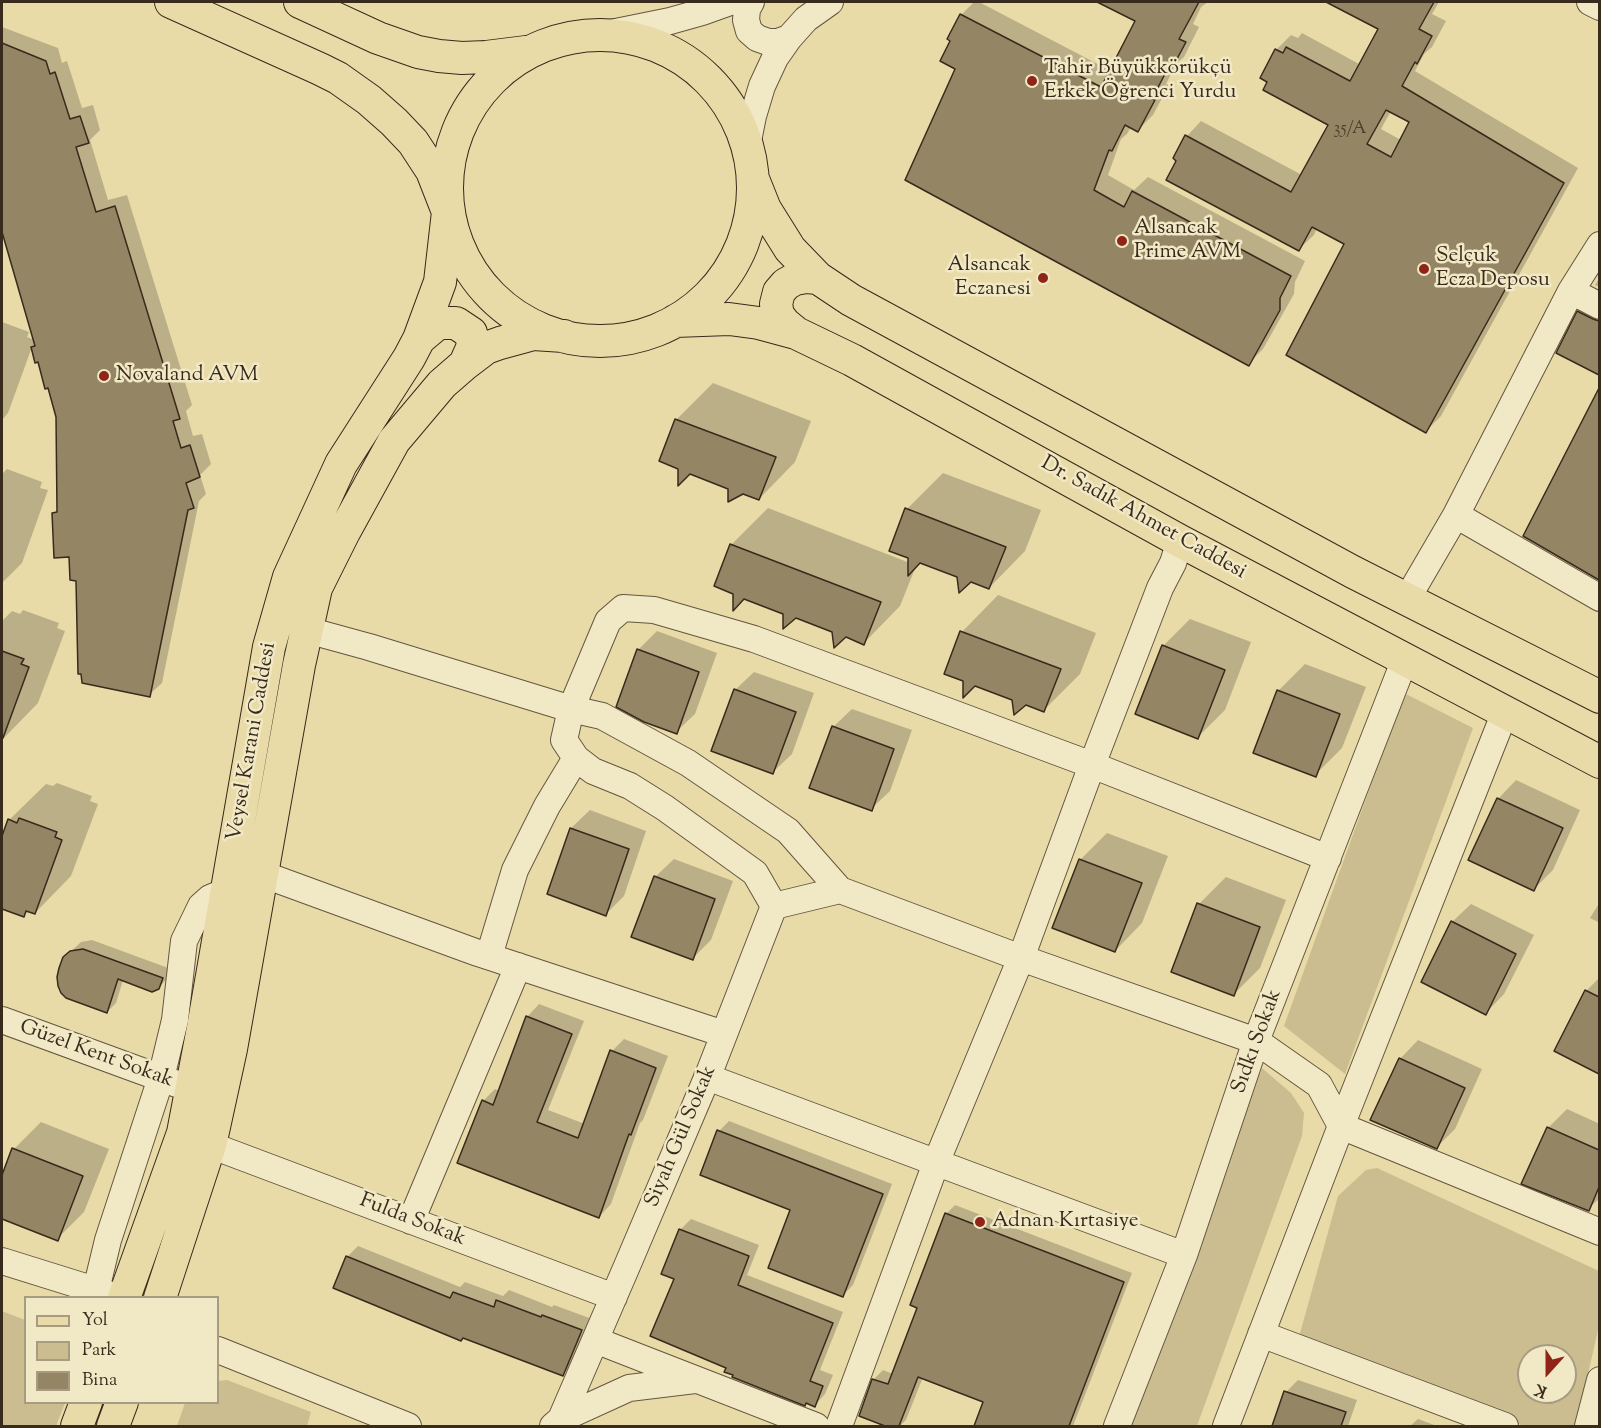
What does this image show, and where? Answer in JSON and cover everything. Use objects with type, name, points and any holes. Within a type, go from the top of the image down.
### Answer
[{"type":"main road","points":[[171,2],[313,65],[338,78],[369,100],[413,142],[432,171],[448,212],[456,241],[477,280],[487,292],[522,320],[564,336],[588,340],[612,340],[645,334],[675,321],[694,309],[711,294],[737,256],[749,225],[753,179]]},
{"type":"main road","points":[[300,2],[378,38],[418,52],[462,58],[530,52]]},
{"type":"main road","points":[[448,212],[446,182],[454,139],[474,99],[494,77],[517,59],[564,39],[601,35],[625,37],[649,43],[672,53],[692,66],[705,77],[726,102],[742,130],[753,179],[765,209],[790,249],[818,278],[851,300],[1343,566],[1599,697]]},
{"type":"main road","name":"Veysel Karani Caddesi","points":[[112,1295],[183,1133],[269,647],[289,577],[341,464],[419,339],[440,282],[448,212]]},
{"type":"main road","points":[[796,333],[778,315],[776,304],[779,292],[795,279],[818,278]]},
{"type":"main road","name":"Dr. Sadık Ahmet Caddesi","points":[[675,321],[731,320],[759,323],[796,333],[852,360],[1180,541],[1599,762]]},
{"type":"main road","points":[[419,339],[438,324],[456,323],[471,333],[473,345],[465,364]]},
{"type":"main road","name":"Veysel Karani Caddesi","points":[[161,1296],[210,1145],[231,1048],[298,665],[316,588],[394,441],[442,384],[486,348],[533,334],[564,336]]},
{"type":"main road","points":[[78,1426],[85,1404]]},
{"type":"main road","points":[[113,1426],[121,1404]]},
{"type":"street","points":[[601,35],[670,21],[730,2]]},
{"type":"street","points":[[751,2],[747,9],[746,20],[749,31],[757,39],[778,42],[789,38]]},
{"type":"street","points":[[747,146],[762,86],[775,57],[806,19],[830,2]]},
{"type":"street","points":[[1590,2],[1599,7]]},
{"type":"street","points":[[1407,599],[1456,515],[1571,291],[1599,245]]},
{"type":"street","points":[[1571,291],[1599,306]]},
{"type":"street","points":[[1456,515],[1599,598]]},
{"type":"street","points":[[839,1426],[936,1163],[1021,958],[1092,765],[1180,541]]},
{"type":"street","points":[[840,890],[774,906],[755,873],[665,808],[630,786],[592,771],[576,758],[564,740],[571,709],[608,621],[623,608],[654,610],[754,639],[1092,765],[1328,858]]},
{"type":"street","points":[[307,630],[571,709],[602,716],[688,763],[788,831],[840,890],[1021,958],[1256,1041],[1320,1086],[1341,1126],[1599,1232]]},
{"type":"street","name":"Sıdkı Sokak","points":[[1117,1426],[1184,1255],[1256,1041],[1405,659]]},
{"type":"street","points":[[1226,1426],[1341,1126],[1505,712]]},
{"type":"street","points":[[489,956],[515,870],[547,806],[576,758]]},
{"type":"street","points":[[262,874],[489,956],[724,1034]]},
{"type":"street","points":[[2,1262],[112,1295],[108,1240],[161,1078],[175,1020],[184,941],[201,906],[210,898],[227,891]]},
{"type":"street","name":"Siyah Gül Sokak","points":[[557,1423],[596,1340],[707,1077],[774,906]]},
{"type":"street","points":[[411,1221],[518,966]]},
{"type":"street","name":"Güzel Kent Sokak","points":[[2,1020],[191,1089]]},
{"type":"street","points":[[707,1077],[1184,1255]]},
{"type":"street","name":"Fulda Sokak","points":[[210,1145],[614,1297]]},
{"type":"street","points":[[1261,1334],[1505,1426]]},
{"type":"street","points":[[596,1340],[816,1426]]},
{"type":"street","points":[[219,1350],[398,1425]]},
{"type":"street","points":[[557,1423],[629,1388],[698,1380]]},
{"type":"street","points":[[1588,1426],[1599,1380]]},
{"type":"green space","points":[[1404,693],[1473,728],[1345,1074],[1284,1026]]},
{"type":"green space","points":[[1262,1068],[1291,1093],[1304,1113],[1302,1136],[1197,1426],[1128,1426]]},
{"type":"green space","points":[[1377,1168],[1599,1271],[1599,1326],[1576,1426],[1524,1426],[1299,1337],[1338,1196],[1366,1170]]},
{"type":"green space","points":[[2,1311],[24,1320],[24,1404],[65,1404],[56,1426],[2,1426]]},
{"type":"green space","points":[[227,1380],[311,1412],[307,1426],[177,1426],[185,1404],[219,1404],[219,1381]]},
{"type":"building","name":"Alsancak Prime AVM","points":[[1097,2],[1199,2],[1179,39],[1186,42],[1169,74],[1166,72],[1152,99],[1155,100],[1138,132],[1125,125],[1112,151],[1109,150],[1094,190],[1124,207],[1132,191],[1291,276],[1280,298],[1280,310],[1249,366],[905,180],[955,69],[940,61],[950,41],[947,39],[960,14],[1101,87],[1135,21]]},
{"type":"building","name":"Selçuk Ecza Deposu","points":[[1326,2],[1434,2],[1419,29],[1432,36],[1402,86],[1564,183],[1426,433],[1286,355],[1344,244],[1312,227],[1299,251],[1166,180],[1176,161],[1173,158],[1185,135],[1291,192],[1328,125],[1263,90],[1267,82],[1260,78],[1275,49],[1283,53],[1286,47],[1350,81],[1378,29]],"holes":[[[1386,110],[1409,122],[1391,157],[1367,144]]]},
{"type":"building","name":"Novaland AVM","points":[[2,43],[46,61],[50,74],[55,72],[70,119],[80,116],[89,143],[76,147],[96,212],[115,206],[180,419],[173,421],[181,448],[190,445],[200,477],[186,483],[194,508],[188,510],[150,697],[82,683],[81,674],[78,674],[76,581],[70,580],[69,557],[54,558],[52,513],[57,512],[56,417],[38,362],[35,363],[31,347],[35,346],[2,232]]},
{"type":"building","points":[[1577,311],[1599,321],[1599,375],[1556,353]]},
{"type":"building","points":[[1599,388],[1599,580],[1523,536]]},
{"type":"building","points":[[675,419],[776,457],[759,500],[743,494],[728,502],[728,489],[690,474],[678,486],[678,469],[659,461]]},
{"type":"building","points":[[905,508],[1006,547],[989,589],[971,582],[959,593],[957,577],[920,563],[908,576],[908,558],[889,551]]},
{"type":"building","points":[[730,544],[881,602],[864,645],[846,637],[834,648],[832,632],[796,618],[783,629],[783,614],[744,599],[733,611],[733,594],[714,586]]},
{"type":"building","points":[[960,631],[1061,669],[1044,712],[1026,705],[1014,715],[1012,700],[975,686],[963,698],[963,681],[944,674]]},
{"type":"building","points":[[1162,645],[1225,670],[1198,739],[1135,714]]},
{"type":"building","points":[[637,649],[699,672],[677,734],[644,722],[616,707]]},
{"type":"building","points":[[2,651],[24,659],[21,664],[29,667],[3,738],[2,738]]},
{"type":"building","points":[[734,689],[796,712],[773,774],[711,751]]},
{"type":"building","points":[[1277,690],[1340,714],[1316,777],[1253,753]]},
{"type":"building","points":[[832,726],[894,749],[872,811],[809,788]]},
{"type":"building","points":[[1497,798],[1563,828],[1534,891],[1468,860]]},
{"type":"building","points":[[19,818],[57,832],[55,837],[62,840],[35,914],[26,911],[24,917],[2,909],[2,836],[8,819],[17,823]]},
{"type":"building","points":[[570,828],[629,849],[606,916],[547,894]]},
{"type":"building","points":[[1079,859],[1142,883],[1115,952],[1052,928]]},
{"type":"building","points":[[654,876],[715,899],[693,960],[631,937]]},
{"type":"building","points":[[1197,903],[1260,927],[1234,996],[1171,972]]},
{"type":"building","points":[[1451,921],[1516,954],[1486,1015],[1421,982]]},
{"type":"building","points":[[83,949],[163,978],[159,989],[152,992],[118,979],[107,1013],[66,998],[58,986],[59,968],[63,957],[70,951]]},
{"type":"building","points":[[1585,990],[1599,997],[1599,1074],[1554,1051]]},
{"type":"building","points":[[526,1016],[572,1034],[537,1122],[578,1138],[610,1050],[656,1068],[599,1218],[457,1163],[482,1100],[493,1105]]},
{"type":"building","points":[[1399,1058],[1465,1088],[1437,1149],[1370,1120]]},
{"type":"building","points":[[1547,1127],[1599,1150],[1599,1187],[1589,1211],[1521,1184]]},
{"type":"building","points":[[717,1130],[883,1194],[843,1297],[768,1268],[790,1210],[700,1175]]},
{"type":"building","points":[[12,1148],[83,1176],[58,1241],[2,1219],[2,1175]]},
{"type":"building","points":[[945,1213],[1124,1282],[1069,1426],[974,1426],[983,1402],[918,1377],[899,1426],[885,1426],[859,1416],[872,1379],[888,1384],[917,1308],[910,1305]]},
{"type":"building","points":[[679,1229],[749,1256],[738,1285],[833,1323],[810,1381],[823,1386],[815,1407],[806,1403],[805,1406],[732,1377],[733,1375],[724,1372],[726,1368],[650,1336],[674,1279],[661,1274]]},
{"type":"building","points":[[346,1256],[450,1298],[453,1292],[494,1307],[496,1300],[582,1330],[563,1376],[463,1338],[461,1341],[333,1288]]},
{"type":"building","points":[[1284,1391],[1346,1412],[1341,1426],[1272,1426]]},
{"type":"place","name":"Tahir Büyükkörükçü Erkek Öğrenci Yurdu","points":[[1032,81]]},
{"type":"place","name":"Alsancak Prime AVM","points":[[1122,241]]},
{"type":"place","name":"Selçuk Ecza Deposu","points":[[1424,269]]},
{"type":"place","name":"Alsancak Eczanesi","points":[[1043,278]]},
{"type":"place","name":"Novaland AVM","points":[[104,376]]},
{"type":"place","name":"Adnan Kırtasiye","points":[[980,1222]]}]
